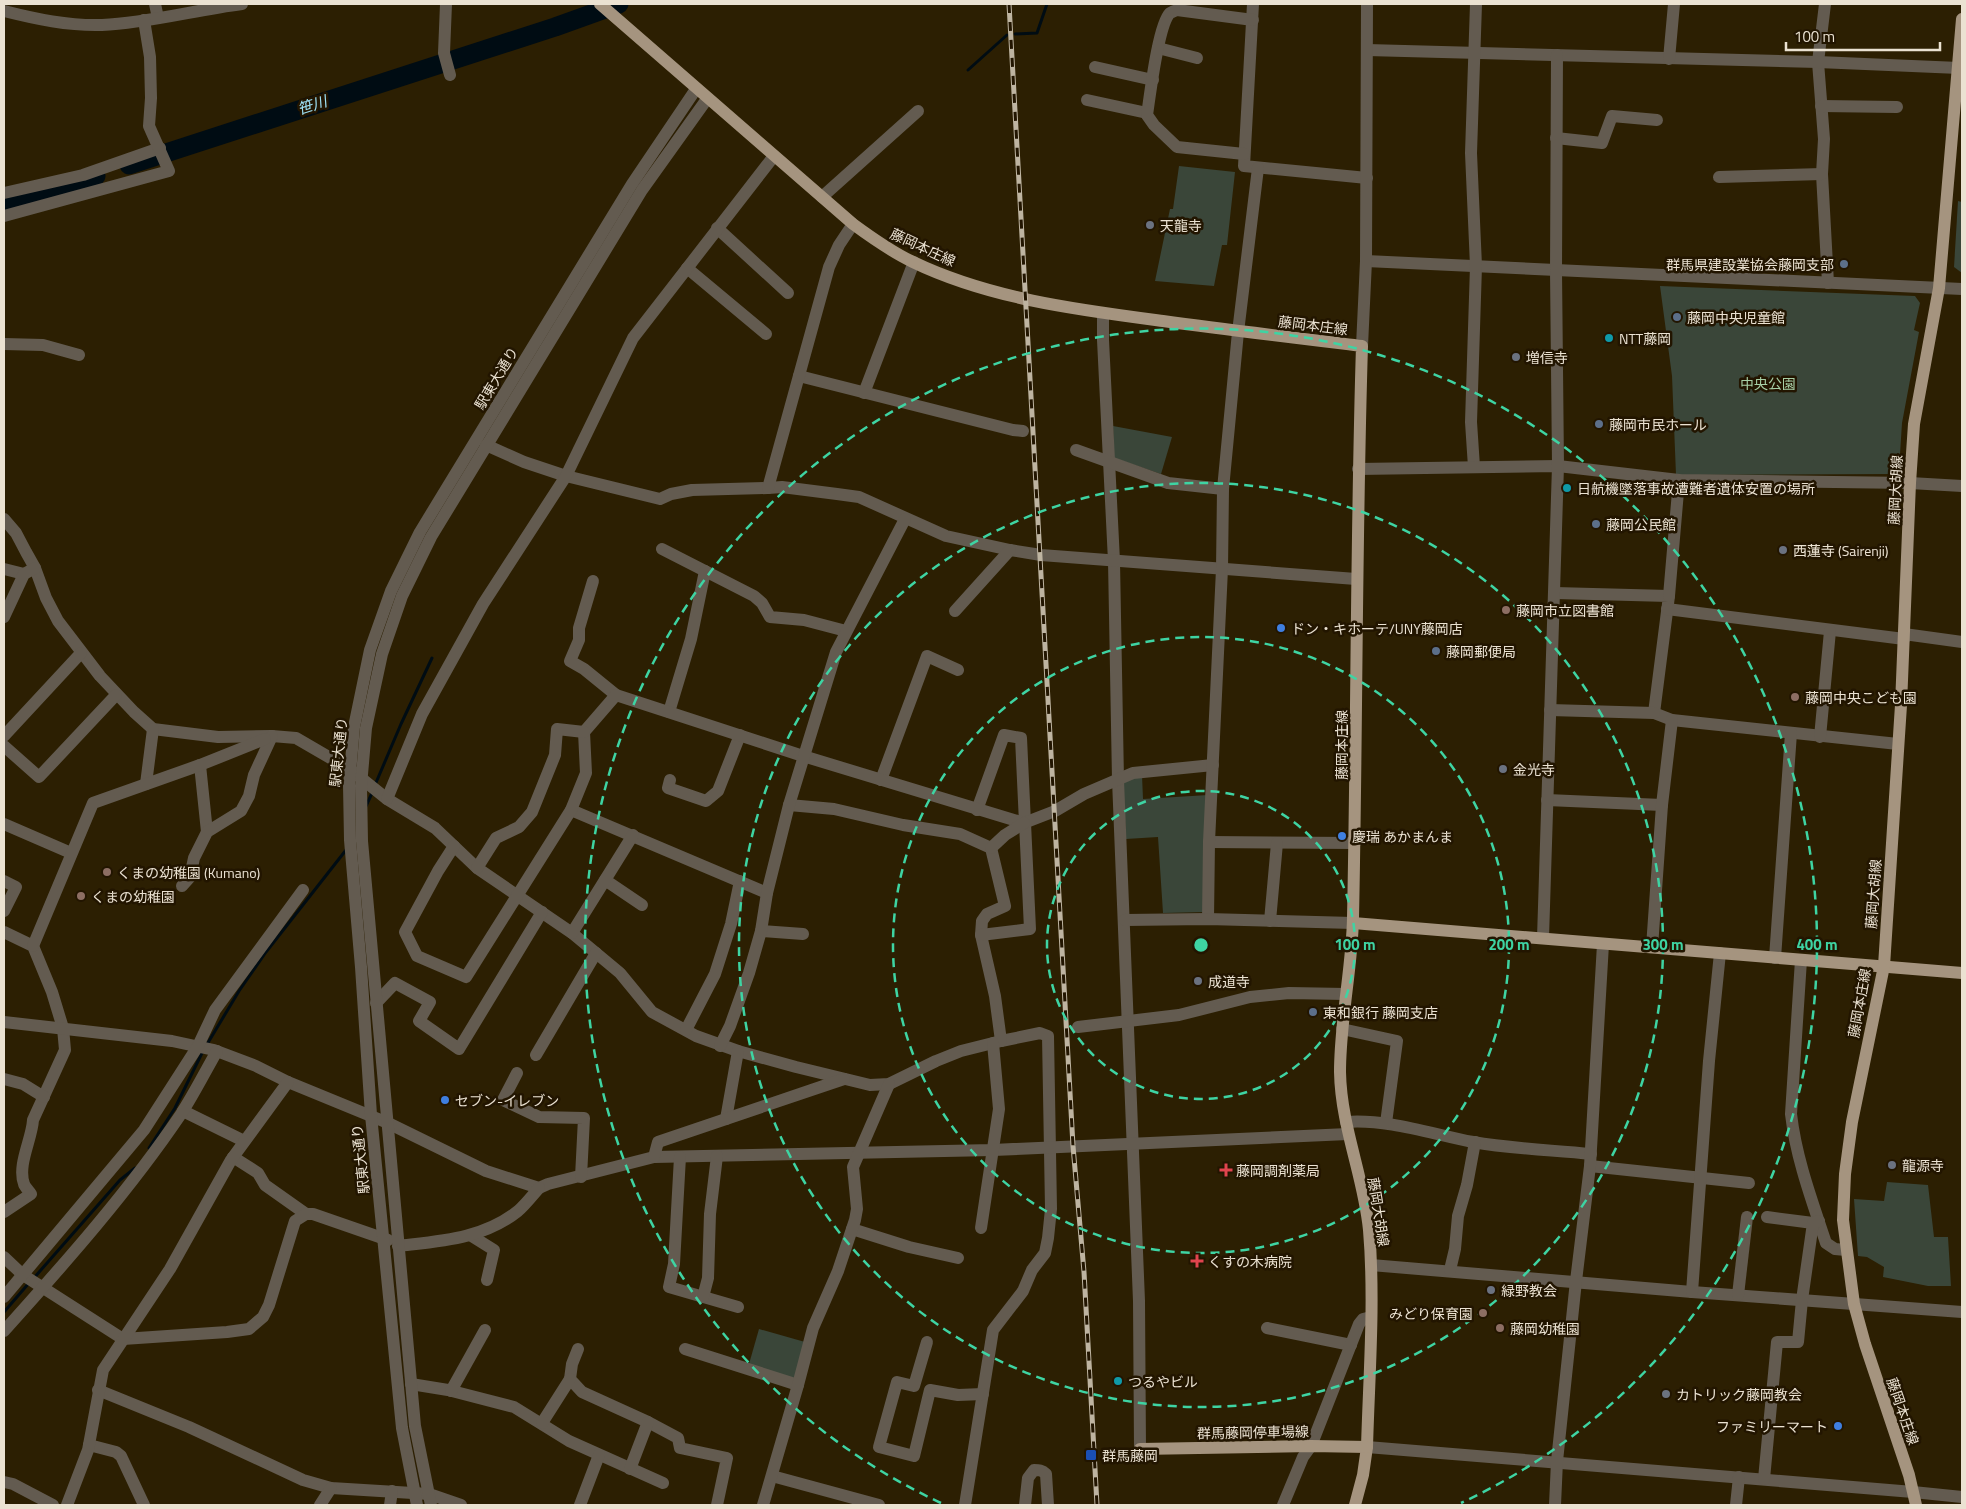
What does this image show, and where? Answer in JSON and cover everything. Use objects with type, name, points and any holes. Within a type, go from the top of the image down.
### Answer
[{"type":"main road","name":"藤岡本庄線","points":[[600,4],[853,224],[888,248],[940,274],[1026,299],[1103,313],[1238,332],[1362,346],[1356,579],[1357,730],[1353,923],[1884,966],[1857,1093],[1848,1148],[1843,1220],[1854,1304],[1916,1505]]},
{"type":"main road","name":"藤岡大胡線","points":[[1884,966],[1904,636],[1914,424],[1939,288],[1958,128],[1958,68],[1962,19]]},
{"type":"main road","name":"藤岡大胡線","points":[[1353,923],[1342,1030],[1340,1077],[1347,1128],[1364,1195],[1369,1229],[1371,1264],[1367,1447],[1355,1505]]},
{"type":"main road","points":[[1884,966],[1962,973]]},
{"type":"main road","name":"群馬藤岡停車場線","points":[[1140,1450],[1311,1446],[1367,1447]]},
{"type":"street","points":[[155,4],[158,18]]},
{"type":"street","points":[[4,11],[38,20],[102,25],[242,4]]},
{"type":"street","points":[[446,4],[444,53],[450,75]]},
{"type":"street","points":[[1253,4],[1244,166],[1367,178]]},
{"type":"street","points":[[1362,346],[1366,260],[1367,4]]},
{"type":"street","points":[[1474,467],[1471,422],[1476,266],[1471,153],[1476,53],[1476,4]]},
{"type":"street","points":[[1669,59],[1674,4]]},
{"type":"street","points":[[1825,4],[1818,62],[1824,138],[1822,174],[1828,283]]},
{"type":"street","points":[[1244,154],[1177,147],[1154,125],[1147,113],[1158,48],[1165,22],[1170,13],[1177,10],[1253,20]]},
{"type":"street","points":[[4,216],[169,171],[149,126],[151,98],[150,56],[144,20]]},
{"type":"street","points":[[1158,48],[1197,58]]},
{"type":"street","points":[[1367,50],[1818,62],[1958,68]]},
{"type":"street","points":[[1543,938],[1558,466],[1556,271],[1557,55]]},
{"type":"street","points":[[1095,67],[1153,80]]},
{"type":"street","name":"駅東大通り","points":[[416,1499],[402,1428],[371,1115],[362,968],[350,840],[349,785],[354,727],[370,650],[391,591],[420,532],[632,184],[696,89]]},
{"type":"street","name":"駅東大通り","points":[[430,1499],[415,1426],[397,1244],[388,1123],[362,841],[362,778],[366,728],[382,654],[402,596],[430,537],[642,190],[707,98]]},
{"type":"street","points":[[1088,100],[1147,113]]},
{"type":"street","points":[[1821,106],[1897,107]]},
{"type":"street","points":[[822,197],[918,111]]},
{"type":"street","points":[[1556,138],[1602,143],[1612,116],[1657,120]]},
{"type":"street","points":[[4,193],[83,175],[160,148]]},
{"type":"street","points":[[388,798],[422,714],[483,604],[566,476],[634,338],[774,156]]},
{"type":"street","points":[[1208,919],[1209,842],[1222,570],[1223,489],[1238,332],[1258,168]]},
{"type":"street","points":[[1719,177],[1822,174]]},
{"type":"street","points":[[768,488],[830,267],[839,245],[853,224]]},
{"type":"street","points":[[717,228],[788,293]]},
{"type":"street","points":[[1366,260],[1556,271],[1962,289]]},
{"type":"street","points":[[864,393],[914,262]]},
{"type":"street","points":[[687,268],[766,334]]},
{"type":"street","points":[[1103,313],[1114,561],[1118,780],[1139,1301],[1140,1450]]},
{"type":"street","points":[[4,344],[43,345],[79,356]]},
{"type":"street","points":[[798,376],[1023,431]]},
{"type":"street","points":[[486,445],[524,462],[566,476],[660,499],[671,494],[692,490],[782,487],[858,497],[946,536],[1041,555],[1356,579]]},
{"type":"street","points":[[1076,450],[1168,483],[1223,489]]},
{"type":"street","points":[[1358,470],[1558,466],[1679,480],[1910,483],[1962,486]]},
{"type":"street","points":[[1654,713],[1668,603],[1679,480]]},
{"type":"street","points":[[4,519],[16,533],[30,571],[54,614],[81,653],[116,695],[153,728],[218,736],[296,738],[351,770],[388,798],[435,828],[476,868],[572,933],[620,973],[652,1012],[686,1030],[720,1046],[870,1085],[889,1084],[961,1051],[1040,1033],[1048,1036],[1051,1209],[1045,1253],[1032,1270],[1023,1291],[993,1330],[965,1505]]},
{"type":"street","points":[[720,1046],[730,1026],[749,973],[761,931],[767,893],[789,805],[836,652],[846,630],[872,586],[905,519]]},
{"type":"street","points":[[662,549],[754,596],[762,603],[770,617],[804,620],[846,630]]},
{"type":"street","points":[[956,611],[1010,550]]},
{"type":"street","points":[[4,569],[30,571]]},
{"type":"street","points":[[5,614],[30,571]]},
{"type":"street","points":[[669,712],[691,639],[705,571]]},
{"type":"street","points":[[593,581],[579,628],[579,640],[570,661],[584,669],[616,695],[803,756],[1024,823]]},
{"type":"street","points":[[1555,593],[1668,603],[1830,631],[1962,642]]},
{"type":"street","points":[[1820,737],[1830,631]]},
{"type":"street","points":[[4,736],[81,653]]},
{"type":"street","points":[[881,780],[927,656],[958,670]]},
{"type":"street","points":[[4,746],[39,777],[116,695]]},
{"type":"street","points":[[454,846],[405,932],[418,956],[466,977],[570,810],[586,773],[584,732],[616,695]]},
{"type":"street","points":[[1550,710],[1654,713],[1672,720],[1898,744]]},
{"type":"street","points":[[1652,947],[1662,805],[1672,720]]},
{"type":"street","points":[[146,784],[153,728]]},
{"type":"street","points":[[476,868],[496,838],[518,827],[532,812],[555,756],[556,729],[584,732]]},
{"type":"street","points":[[1776,958],[1791,734]]},
{"type":"street","points":[[670,780],[668,788],[706,802],[718,791],[740,735]]},
{"type":"street","points":[[977,810],[1004,735],[1021,738],[1030,929],[981,935]]},
{"type":"street","points":[[33,946],[93,803],[200,765],[272,736]]},
{"type":"street","points":[[182,886],[190,877],[194,858],[207,832],[241,811],[249,796],[254,775],[272,736]]},
{"type":"street","points":[[200,765],[207,832]]},
{"type":"street","points":[[991,848],[1005,835],[1024,823],[1055,811],[1084,794],[1133,773],[1213,765]]},
{"type":"street","points":[[1547,800],[1662,805]]},
{"type":"street","points":[[789,805],[834,809],[903,825],[960,834],[991,848]]},
{"type":"street","points":[[570,810],[767,893]]},
{"type":"street","points":[[4,824],[71,853]]},
{"type":"street","points":[[572,933],[633,835]]},
{"type":"street","points":[[1209,842],[1355,843]]},
{"type":"street","points":[[1270,920],[1277,843]]},
{"type":"street","points":[[981,1228],[999,1109],[995,996],[981,935],[982,921],[986,914],[1005,906],[991,848]]},
{"type":"street","points":[[605,880],[642,905]]},
{"type":"street","points":[[4,881],[16,887],[4,910]]},
{"type":"street","points":[[686,1030],[715,974],[730,924],[740,881]]},
{"type":"street","points":[[4,1297],[144,1130],[198,1046],[215,1010],[303,890]]},
{"type":"street","points":[[376,1003],[395,983],[430,1002],[419,1020],[459,1049],[542,912]]},
{"type":"street","points":[[1125,920],[1208,919],[1353,923]]},
{"type":"street","points":[[761,931],[803,934]]},
{"type":"street","points":[[4,932],[33,946],[52,992],[63,1028],[65,1050],[33,1120],[32,1132],[23,1163],[24,1183],[31,1194],[4,1212]]},
{"type":"street","points":[[1555,1505],[1557,1461],[1591,1160],[1603,944]]},
{"type":"street","points":[[1692,1292],[1709,1061],[1720,953]]},
{"type":"street","points":[[536,1055],[596,954]]},
{"type":"street","points":[[1801,960],[1792,1114],[1793,1133],[1816,1222],[1826,1243],[1835,1249],[1846,1250]]},
{"type":"street","points":[[1078,1027],[1179,1015],[1250,997],[1288,993],[1346,994]]},
{"type":"street","points":[[4,1022],[63,1028],[198,1046],[215,1050],[371,1115],[486,1171],[538,1188]]},
{"type":"street","points":[[1342,1030],[1397,1041],[1386,1124]]},
{"type":"street","points":[[4,1331],[43,1288],[161,1144],[183,1111],[215,1050]]},
{"type":"street","points":[[726,1119],[738,1051]]},
{"type":"street","points":[[517,1074],[504,1100],[540,1117],[584,1118],[581,1177]]},
{"type":"street","points":[[4,1078],[23,1084],[44,1097]]},
{"type":"street","points":[[654,1158],[658,1142],[844,1078]]},
{"type":"street","points":[[67,1505],[89,1445],[102,1370],[170,1269],[233,1157],[288,1082]]},
{"type":"street","points":[[763,1505],[798,1385],[812,1328],[838,1272],[852,1229],[857,1209],[853,1167],[889,1084]]},
{"type":"street","points":[[183,1111],[244,1141]]},
{"type":"street","points":[[233,1157],[258,1173],[265,1185],[306,1214],[313,1214],[397,1244],[458,1239],[484,1231],[518,1210],[538,1188],[654,1158],[993,1150],[1132,1144],[1347,1128],[1361,1121],[1386,1124],[1475,1142],[1700,1178],[1749,1183]]},
{"type":"street","points":[[1450,1270],[1455,1249],[1458,1216],[1468,1185],[1475,1142]]},
{"type":"street","points":[[703,1297],[708,1278],[710,1214],[717,1156]]},
{"type":"street","points":[[680,1157],[674,1264],[669,1287],[738,1307]]},
{"type":"street","points":[[4,1258],[23,1275],[123,1339],[249,1329],[263,1317],[269,1305],[295,1222],[306,1214]]},
{"type":"street","points":[[1738,1295],[1746,1217]]},
{"type":"street","points":[[1767,1217],[1816,1222]]},
{"type":"street","points":[[1764,1479],[1777,1342],[1798,1342],[1802,1300],[1816,1222]]},
{"type":"street","points":[[852,1229],[909,1247],[958,1258]]},
{"type":"street","points":[[470,1235],[494,1250],[487,1280]]},
{"type":"street","points":[[1371,1264],[1692,1292],[1962,1312]]},
{"type":"street","points":[[1283,1505],[1303,1457],[1311,1446],[1359,1324],[1363,1318],[1371,1317]]},
{"type":"street","points":[[1267,1328],[1351,1345]]},
{"type":"street","points":[[451,1391],[485,1330]]},
{"type":"street","points":[[914,1386],[927,1342]]},
{"type":"street","points":[[542,1423],[570,1379],[572,1364],[578,1349]]},
{"type":"street","points":[[685,1349],[798,1385]]},
{"type":"street","points":[[570,1379],[582,1392],[678,1438],[680,1448],[727,1458],[717,1505]]},
{"type":"street","points":[[930,1390],[914,1456],[879,1447],[897,1382],[958,1395],[983,1394]]},
{"type":"street","points":[[411,1384],[451,1391],[514,1406],[568,1441],[663,1484]]},
{"type":"street","points":[[98,1390],[189,1427],[303,1480],[331,1488],[392,1491],[416,1499],[430,1499],[461,1505]]},
{"type":"street","points":[[630,1469],[648,1422]]},
{"type":"street","points":[[89,1445],[116,1452],[121,1456],[144,1505]]},
{"type":"street","points":[[1367,1447],[1557,1461],[1913,1492],[1962,1498]]},
{"type":"street","points":[[580,1505],[599,1455]]},
{"type":"street","points":[[1025,1505],[1028,1478],[1034,1470],[1042,1470],[1046,1474],[1048,1505]]},
{"type":"street","points":[[772,1476],[880,1505]]},
{"type":"street","points":[[1736,1505],[1739,1477]]},
{"type":"street","points":[[4,1482],[13,1484],[53,1505]]},
{"type":"street","points":[[320,1505],[331,1488]]},
{"type":"street","points":[[390,1505],[392,1491]]},
{"type":"green space","points":[[1179,166],[1235,172],[1227,245],[1222,245],[1214,286],[1155,281],[1170,209],[1173,209]]},
{"type":"green space","points":[[1958,201],[1962,202],[1962,273],[1954,267]]},
{"type":"green space","name":"中央公園","points":[[1660,286],[1915,296],[1920,303],[1914,330],[1919,332],[1902,423],[1899,470],[1892,474],[1676,475],[1672,376]]},
{"type":"green space","points":[[1113,426],[1172,437],[1161,474],[1114,458]]},
{"type":"green space","points":[[1142,775],[1143,799],[1208,795],[1205,912],[1163,913],[1158,837],[1126,839],[1123,782]]},
{"type":"green space","points":[[1887,1182],[1928,1185],[1934,1237],[1948,1237],[1951,1286],[1928,1286],[1883,1277],[1884,1267],[1867,1257],[1858,1256],[1854,1199],[1884,1201]]},
{"type":"green space","points":[[759,1329],[805,1342],[796,1376],[792,1379],[749,1364]]},
{"type":"waterway","name":"笹川","points":[[129,165],[555,27],[619,4]]},
{"type":"waterway","points":[[1015,34],[1037,33],[1047,4]]},
{"type":"waterway","points":[[968,70],[1007,35]]},
{"type":"waterway","name":"笹川","points":[[4,203],[37,196],[96,176]]},
{"type":"waterway","points":[[375,785],[432,658]]},
{"type":"waterway","points":[[366,806],[373,791]]},
{"type":"waterway","points":[[206,1046],[239,991],[266,952],[346,850]]},
{"type":"waterway","points":[[149,1148],[175,1108],[203,1051]]},
{"type":"waterway","points":[[33,1279],[120,1180],[135,1168]]},
{"type":"waterway","points":[[4,1312],[29,1283]]},
{"type":"railway","points":[[1009,4],[1073,1146],[1084,1272],[1097,1505]]},
{"type":"place","name":"天龍寺","points":[[1150,225]]},
{"type":"place","name":"群馬県建設業協会藤岡支部","points":[[1844,264]]},
{"type":"place","name":"藤岡中央児童館","points":[[1677,317]]},
{"type":"place","name":"NTT藤岡","points":[[1609,338]]},
{"type":"place","name":"増信寺","points":[[1516,357]]},
{"type":"place","name":"藤岡市民ホール","points":[[1599,424]]},
{"type":"place","name":"日航機墜落事故遭難者遺体安置の場所","points":[[1567,488]]},
{"type":"place","name":"藤岡公民館","points":[[1596,524]]},
{"type":"place","name":"西蓮寺 (Sairenji)","points":[[1783,550]]},
{"type":"place","name":"藤岡市立図書館","points":[[1506,610]]},
{"type":"place","name":"ドン・キホーテ/UNY藤岡店","points":[[1281,628]]},
{"type":"place","name":"藤岡郵便局","points":[[1436,651]]},
{"type":"place","name":"藤岡中央こども園","points":[[1795,697]]},
{"type":"place","name":"金光寺","points":[[1503,769]]},
{"type":"place","name":"慶瑞 あかまんま","points":[[1342,836]]},
{"type":"place","name":"くまの幼稚園 (Kumano)","points":[[107,872]]},
{"type":"place","name":"くまの幼稚園","points":[[81,896]]},
{"type":"place","name":"成道寺","points":[[1198,981]]},
{"type":"place","name":"東和銀行 藤岡支店","points":[[1313,1012]]},
{"type":"place","name":"セブン-イレブン","points":[[445,1100]]},
{"type":"place","name":"龍源寺","points":[[1892,1165]]},
{"type":"place","name":"藤岡調剤薬局","points":[[1226,1170]]},
{"type":"place","name":"くすの木病院","points":[[1197,1261]]},
{"type":"place","name":"緑野教会","points":[[1491,1290]]},
{"type":"place","name":"みどり保育園","points":[[1483,1313]]},
{"type":"place","name":"藤岡幼稚園","points":[[1500,1328]]},
{"type":"place","name":"つるやビル","points":[[1118,1381]]},
{"type":"place","name":"カトリック藤岡教会","points":[[1666,1394]]},
{"type":"place","name":"ファミリーマート","points":[[1838,1426]]},
{"type":"place","name":"群馬藤岡","points":[[1091,1455]]}]
